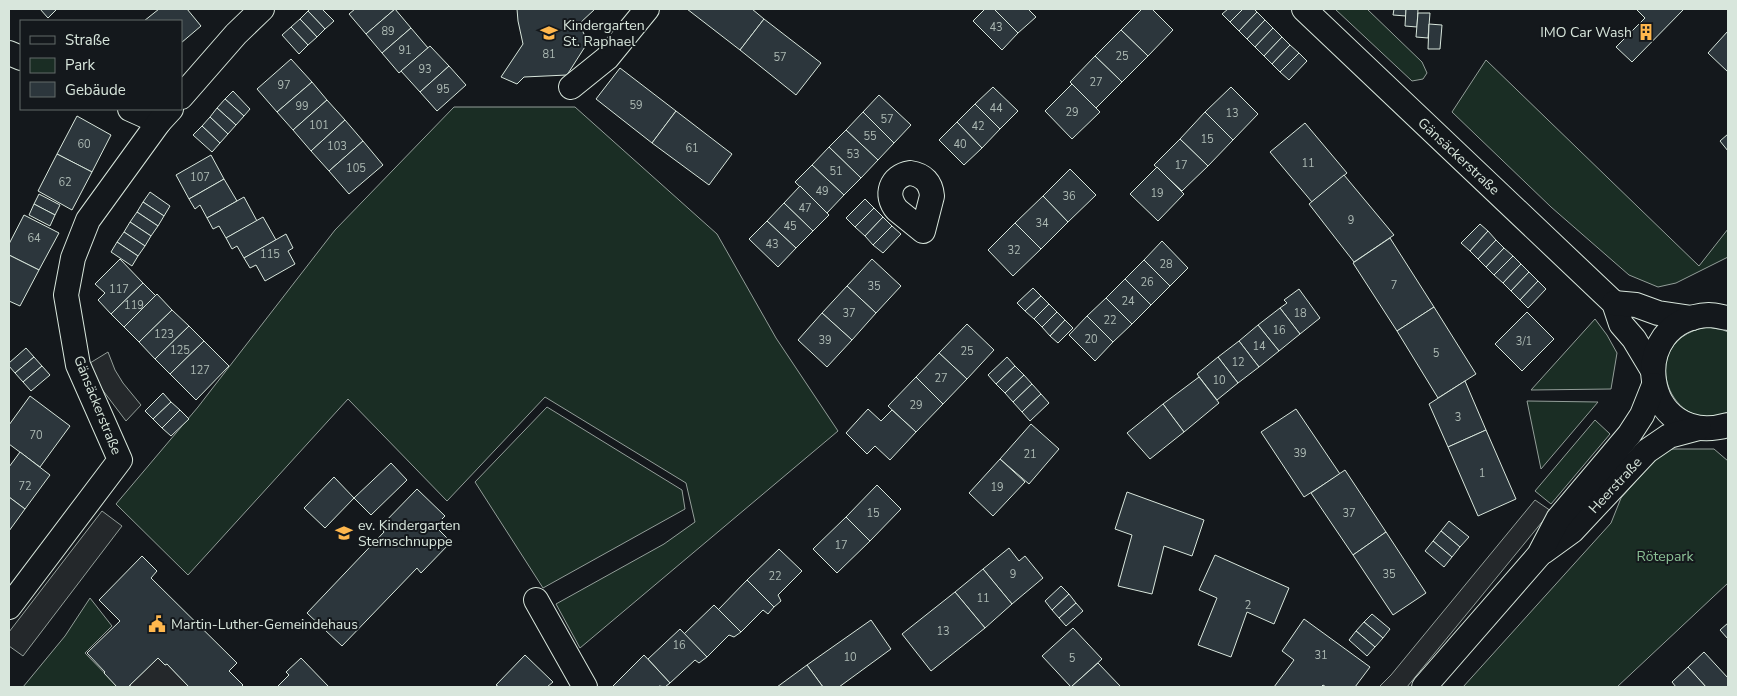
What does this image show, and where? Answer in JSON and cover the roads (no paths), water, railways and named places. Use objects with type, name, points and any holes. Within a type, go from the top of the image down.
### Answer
[{"type":"street","points":[[182,96],[236,34],[262,9]]},
{"type":"street","points":[[571,87],[607,58],[647,9]]},
{"type":"street","name":"Gänsäckerstraße","points":[[1304,9],[1614,303],[1621,324],[1634,339],[1653,377],[1659,399],[1668,411],[1682,422],[1718,429]]},
{"type":"street","points":[[136,110],[165,115]]},
{"type":"street","name":"Gänsäckerstraße","points":[[9,607],[120,460],[78,365],[66,295],[73,258],[88,220],[165,115]]},
{"type":"street","points":[[1614,303],[1636,306],[1658,313],[1715,314]]},
{"type":"street","name":"Heerstraße","points":[[1539,555],[1558,519],[1629,435],[1642,415],[1653,377],[1655,354],[1662,340],[1675,326],[1715,314]]},
{"type":"street","name":"Heerstraße","points":[[1424,687],[1539,555],[1572,531],[1646,451],[1669,436],[1718,429]]},
{"type":"street","points":[[536,600],[585,687]]},
{"type":"place","name":"IMO Car Wash","points":[[1646,32]]},
{"type":"place","name":"Kindergarten St. Raphael","points":[[549,33]]},
{"type":"place","name":"ev. Kindergarten Sternschnuppe","points":[[344,533]]},
{"type":"place","name":"Martin-Luther-Gemeindehaus","points":[[157,624]]},
{"type":"park label","name":"Rötepark","points":[[1665,556]]}]
